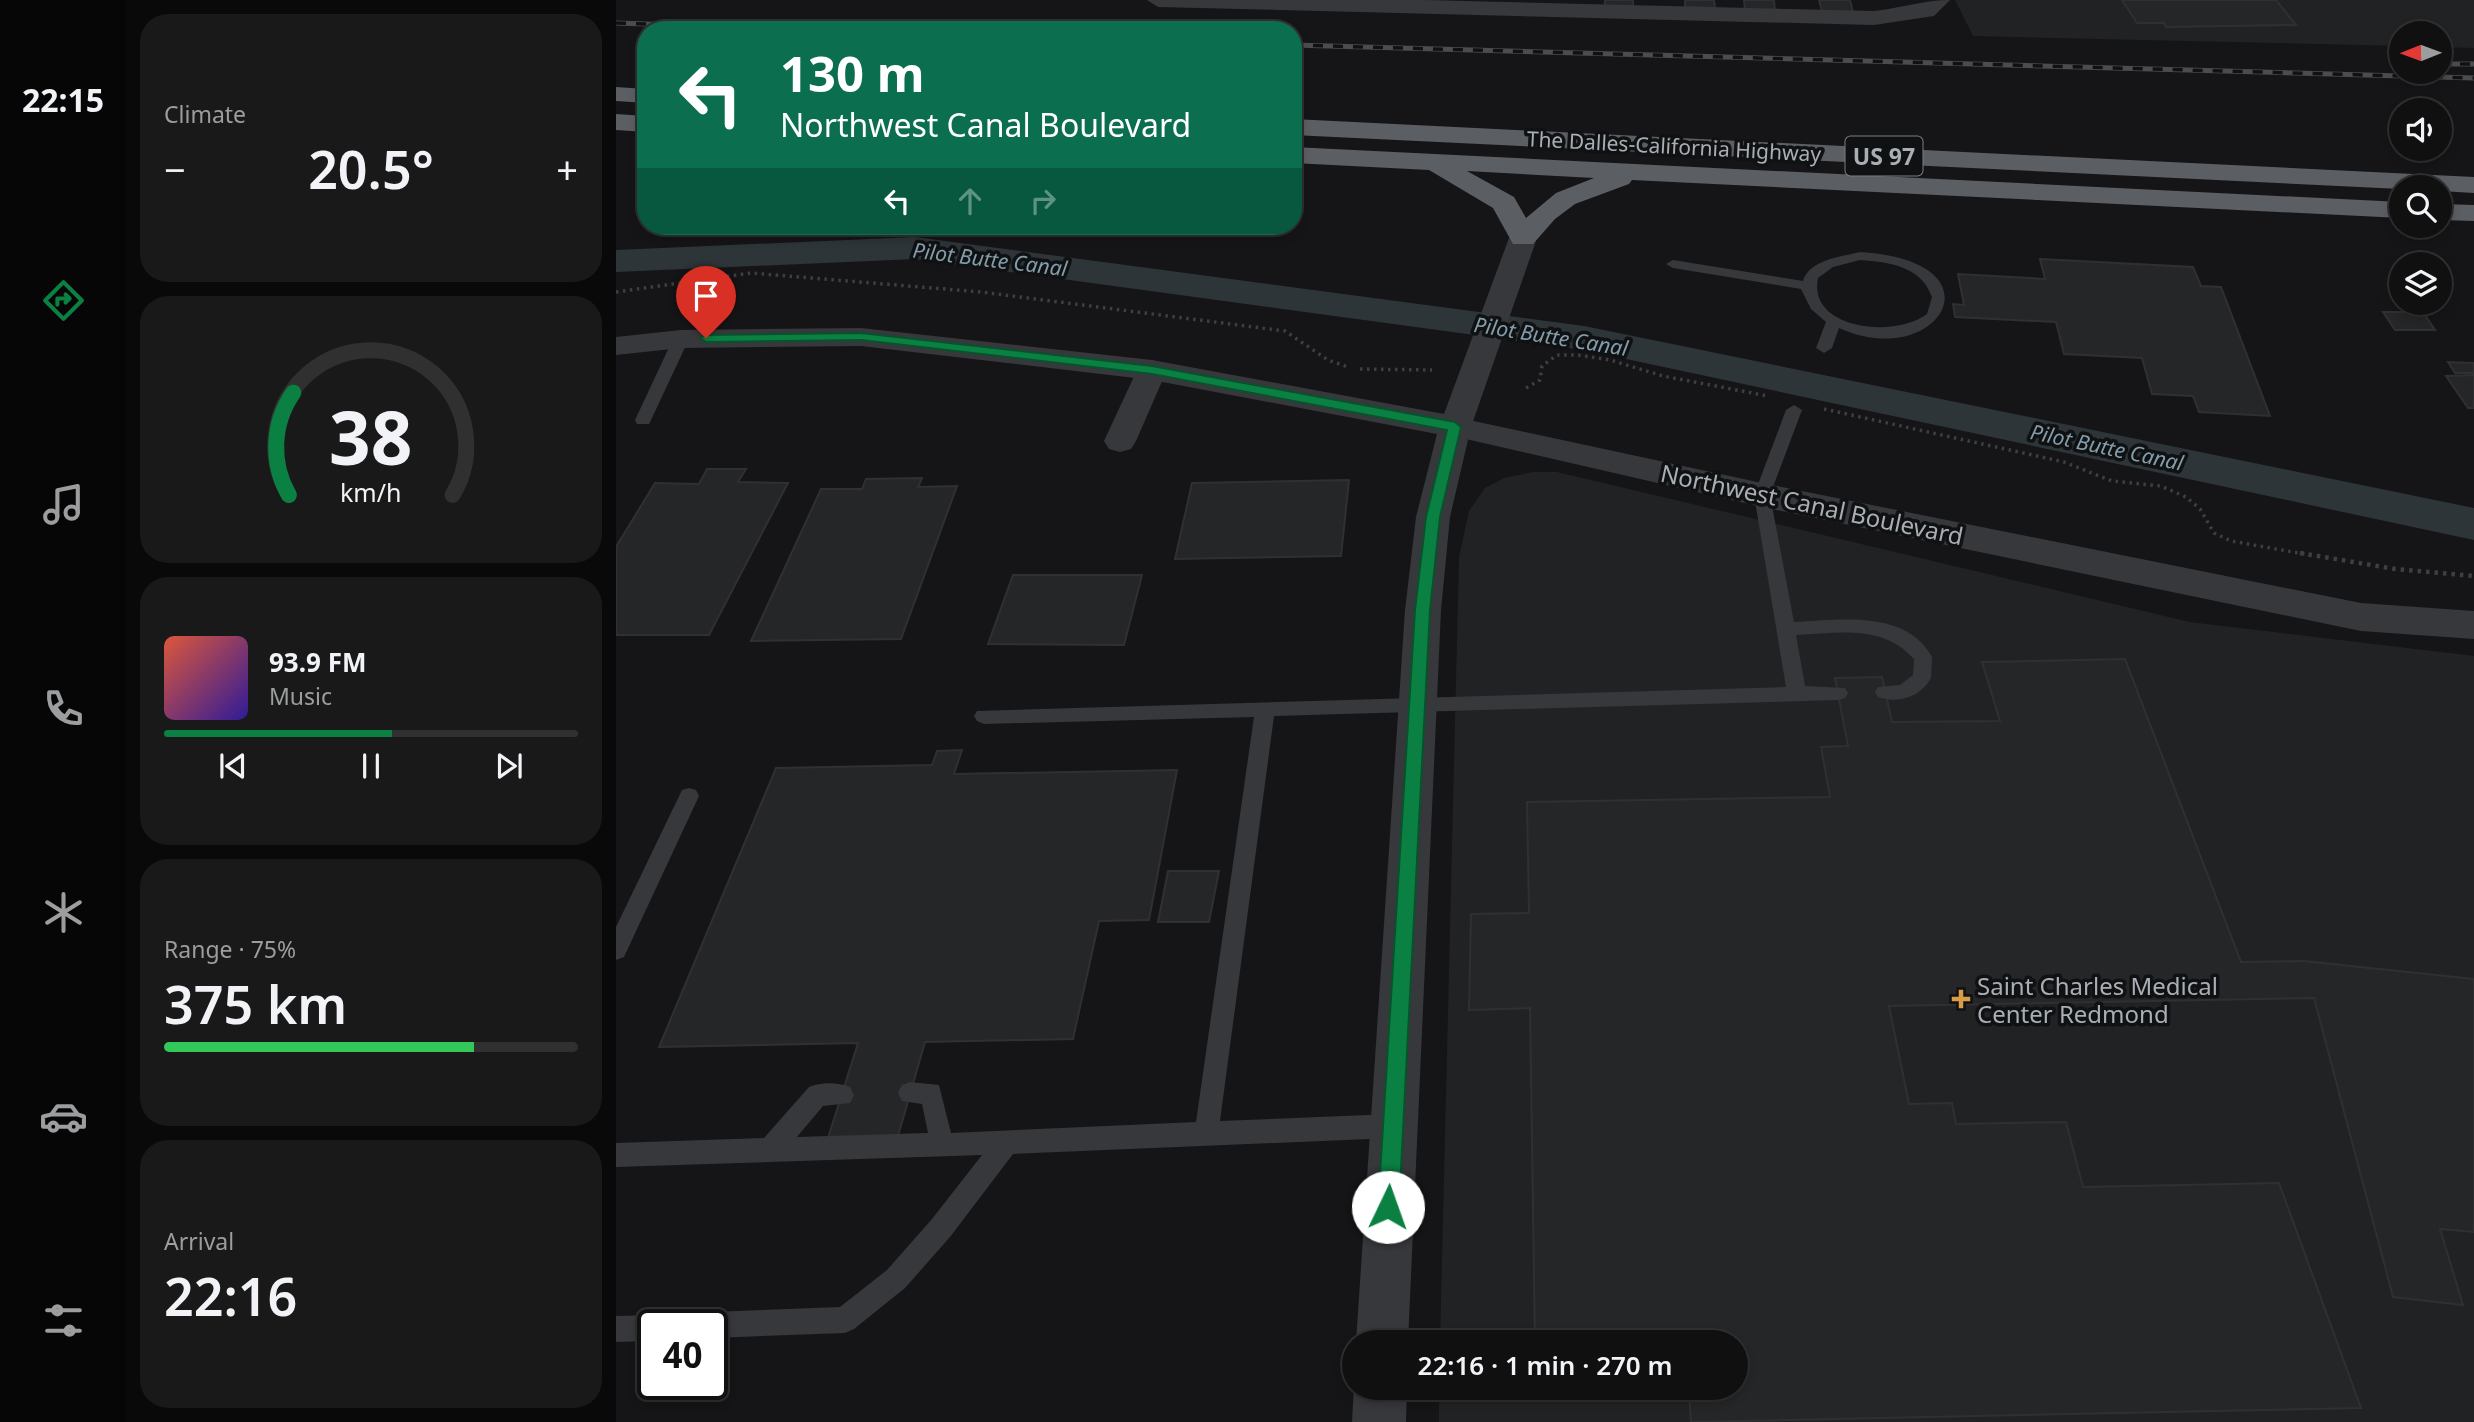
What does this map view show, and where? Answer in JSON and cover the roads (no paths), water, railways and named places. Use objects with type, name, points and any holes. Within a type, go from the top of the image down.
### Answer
[{"type":"highway","points":[[616,94],[637,95]]},
{"type":"highway","points":[[616,122],[637,123]]},
{"type":"highway","name":"The Dalles-California Highway","points":[[1302,127],[2474,185]]},
{"type":"highway","name":"The Dalles-California Highway","points":[[1302,155],[2389,209]]},
{"type":"highway","points":[[1428,161],[1504,203],[1523,238],[1549,206],[1578,191],[1642,172]]},
{"type":"highway","points":[[2452,212],[2474,213]]},
{"type":"street","points":[[1158,0],[1874,18],[1926,11],[1939,0]]},
{"type":"street","points":[[1383,1330],[1423,610],[1433,517],[1455,427],[1523,238]]},
{"type":"street","name":"Northwest Canal Boulevard","points":[[616,346],[681,339],[861,337],[1152,370],[1455,427],[1762,495],[2361,617],[2474,625]]},
{"type":"street","points":[[1120,441],[1152,370]]},
{"type":"street","points":[[1379,1422],[1380,1400]]},
{"type":"lane","points":[[1881,257],[1919,271],[1933,282],[1940,294],[1939,307],[1932,319],[1908,331],[1877,334],[1834,322],[1814,305],[1808,286],[1812,274],[1840,258],[1881,257]]},
{"type":"lane","points":[[1673,264],[1808,286]]},
{"type":"lane","points":[[1824,348],[1834,322]]},
{"type":"lane","points":[[643,420],[681,339]]},
{"type":"lane","points":[[1794,410],[1762,495],[1797,694]]},
{"type":"lane","points":[[1786,629],[1882,628],[1907,638],[1923,657],[1922,678],[1904,692],[1885,692]]},
{"type":"lane","points":[[984,716],[1838,693]]},
{"type":"lane","points":[[1208,1132],[1265,709]]},
{"type":"lane","points":[[616,950],[689,796]]},
{"type":"lane","points":[[910,1093],[931,1093],[942,1144]]},
{"type":"lane","points":[[770,1150],[817,1095],[842,1095]]},
{"type":"lane","points":[[616,1155],[1007,1142],[1392,1125]]},
{"type":"lane","points":[[728,1324],[845,1320],[896,1279],[941,1228],[1007,1142]]},
{"type":"lane","points":[[616,1329],[637,1328]]},
{"type":"waterway","name":"Pilot Butte Canal","points":[[616,261],[915,248],[1584,338],[2474,524]]},
{"type":"railway","points":[[616,23],[637,24]]},
{"type":"railway","points":[[1302,45],[2474,78]]},
{"type":"railway","points":[[2452,64],[2474,64]]},
{"type":"place","name":"Saint Charles Medical Center Redmond","points":[[1961,999]]}]
